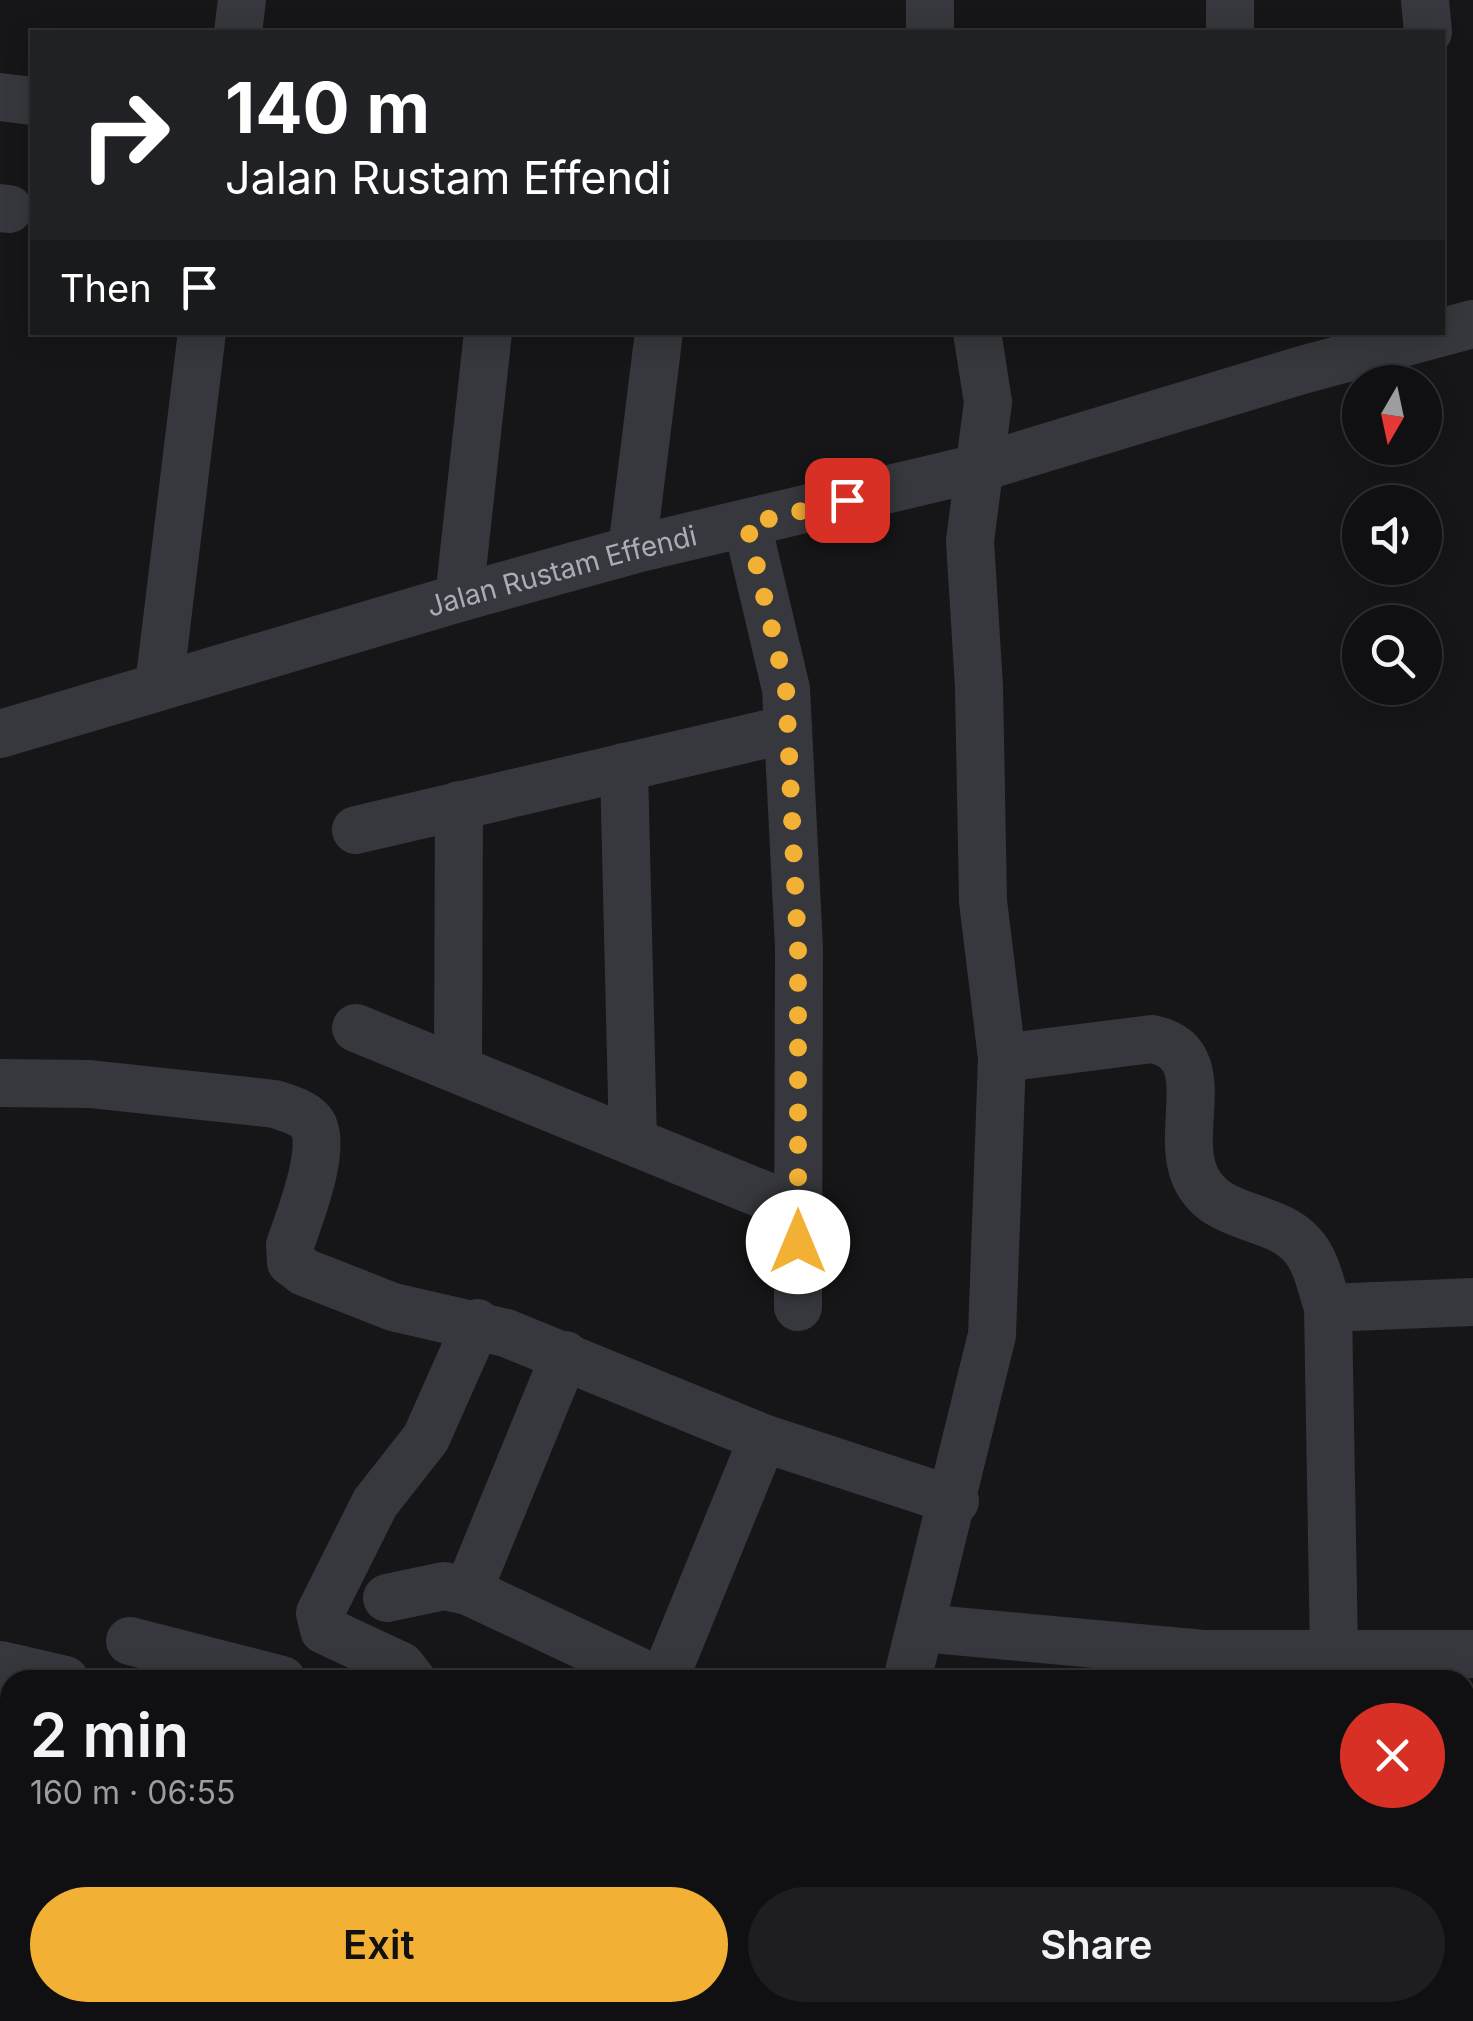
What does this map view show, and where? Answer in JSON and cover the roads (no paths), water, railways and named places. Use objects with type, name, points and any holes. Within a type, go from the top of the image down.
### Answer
[{"type":"street","points":[[238,30],[242,0]]},
{"type":"street","points":[[930,0],[930,30]]},
{"type":"street","points":[[1230,0],[1230,30]]},
{"type":"street","points":[[1426,0],[1428,30]]},
{"type":"street","points":[[0,98],[30,102]]},
{"type":"street","name":"Jalan Rustam Effendi","points":[[1445,328],[1473,324]]},
{"type":"street","points":[[158,686],[202,335]]},
{"type":"street","points":[[459,598],[488,335]]},
{"type":"street","points":[[632,550],[659,335]]},
{"type":"street","points":[[940,1670],[938,1629],[955,1501],[992,1335],[1002,1058],[983,900],[979,687],[970,541],[988,402],[978,335]]},
{"type":"street","name":"Jalan Rustam Effendi","points":[[0,734],[632,550],[982,466],[1301,351],[1403,335]]},
{"type":"street","points":[[747,524],[786,689],[798,948],[798,1308]]},
{"type":"street","points":[[356,830],[788,729]]},
{"type":"street","points":[[624,767],[633,1141]]},
{"type":"street","points":[[458,1070],[459,805]]},
{"type":"street","points":[[356,1028],[798,1209]]},
{"type":"street","points":[[1002,1058],[1152,1039],[1172,1043],[1184,1053],[1190,1068],[1186,1128],[1195,1176],[1225,1208],[1284,1230],[1303,1246],[1328,1308],[1334,1652]]},
{"type":"street","points":[[0,1083],[90,1084],[275,1104],[298,1113],[311,1122],[318,1141],[290,1244],[291,1262],[304,1272],[394,1307],[477,1324],[763,1438],[955,1501]]},
{"type":"street","points":[[1328,1308],[1473,1302]]},
{"type":"street","points":[[404,1670],[324,1630],[320,1613],[375,1503],[426,1438],[477,1324]]},
{"type":"street","points":[[468,1592],[565,1356]]},
{"type":"street","points":[[664,1670],[763,1438]]},
{"type":"street","points":[[387,1598],[444,1586],[468,1592],[638,1670]]},
{"type":"street","points":[[938,1629],[1203,1654],[1473,1654]]},
{"type":"street","points":[[913,1670],[938,1629]]},
{"type":"street","points":[[130,1642],[242,1670]]}]
